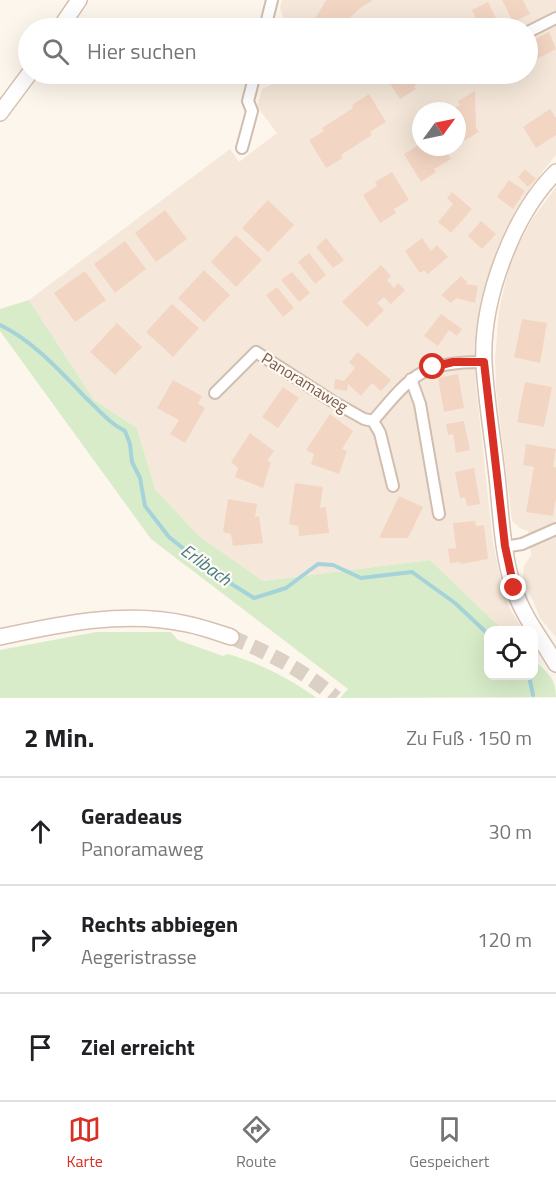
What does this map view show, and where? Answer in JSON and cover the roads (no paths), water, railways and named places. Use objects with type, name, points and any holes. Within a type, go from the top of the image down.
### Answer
[{"type":"street","points":[[67,18],[79,0]]},
{"type":"street","points":[[268,18],[272,0]]},
{"type":"street","points":[[538,27],[556,18]]},
{"type":"street","points":[[0,113],[22,84]]},
{"type":"street","points":[[242,148],[252,111],[248,100],[252,84]]},
{"type":"street","points":[[556,172],[532,202],[507,248],[489,310],[484,362],[505,546],[514,588],[521,606],[556,664]]},
{"type":"street","name":"Panoramaweg","points":[[215,393],[256,352],[332,401],[364,419],[373,421]]},
{"type":"street","points":[[393,486],[380,433],[373,421],[402,386],[433,367],[453,362],[484,362]]},
{"type":"street","points":[[411,379],[420,404],[439,514]]},
{"type":"street","points":[[505,546],[522,544],[556,529]]},
{"type":"street","points":[[0,637],[60,624],[129,619],[185,624],[231,637]]},
{"type":"waterway","name":"Erlibach","points":[[0,325],[35,348],[104,416],[125,431],[130,444],[132,462],[140,478],[145,506],[169,537],[214,573],[254,598],[286,588],[318,564],[333,565],[361,578],[412,572],[455,603],[484,630]]},
{"type":"waterway","name":"Erlibach","points":[[530,680],[533,695]]},
{"type":"tunnel","points":[[231,637],[286,663],[336,698]]}]
